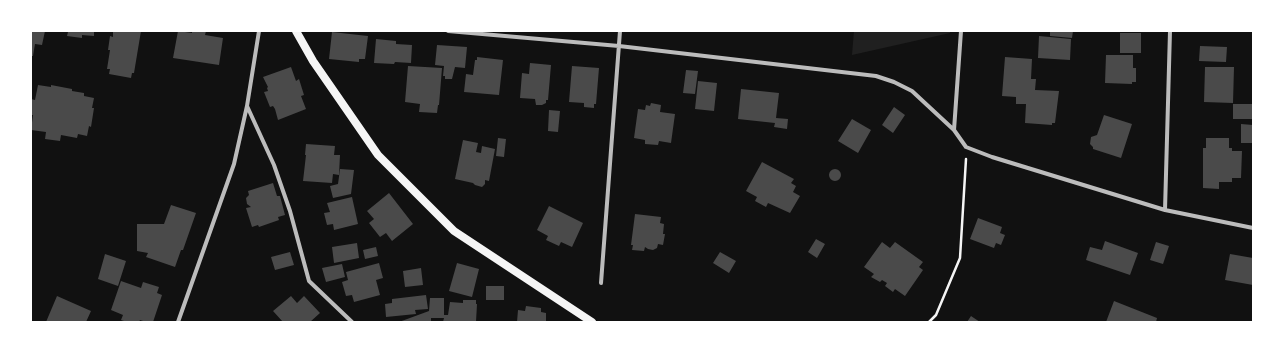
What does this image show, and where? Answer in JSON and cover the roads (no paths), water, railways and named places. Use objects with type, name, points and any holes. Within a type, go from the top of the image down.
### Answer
[{"type":"main road","points":[[296,31],[313,61],[378,155],[454,231],[592,322]]},
{"type":"street","points":[[178,322],[234,164],[247,106],[259,31]]},
{"type":"street","points":[[448,31],[619,46],[876,76],[894,82],[912,91],[954,130],[966,147],[992,157],[1165,210],[1253,228]]},
{"type":"street","points":[[601,283],[620,31]]},
{"type":"street","points":[[954,130],[961,31]]},
{"type":"street","points":[[1165,210],[1170,31]]},
{"type":"street","points":[[247,106],[274,165],[290,211],[309,281],[352,322]]}]
